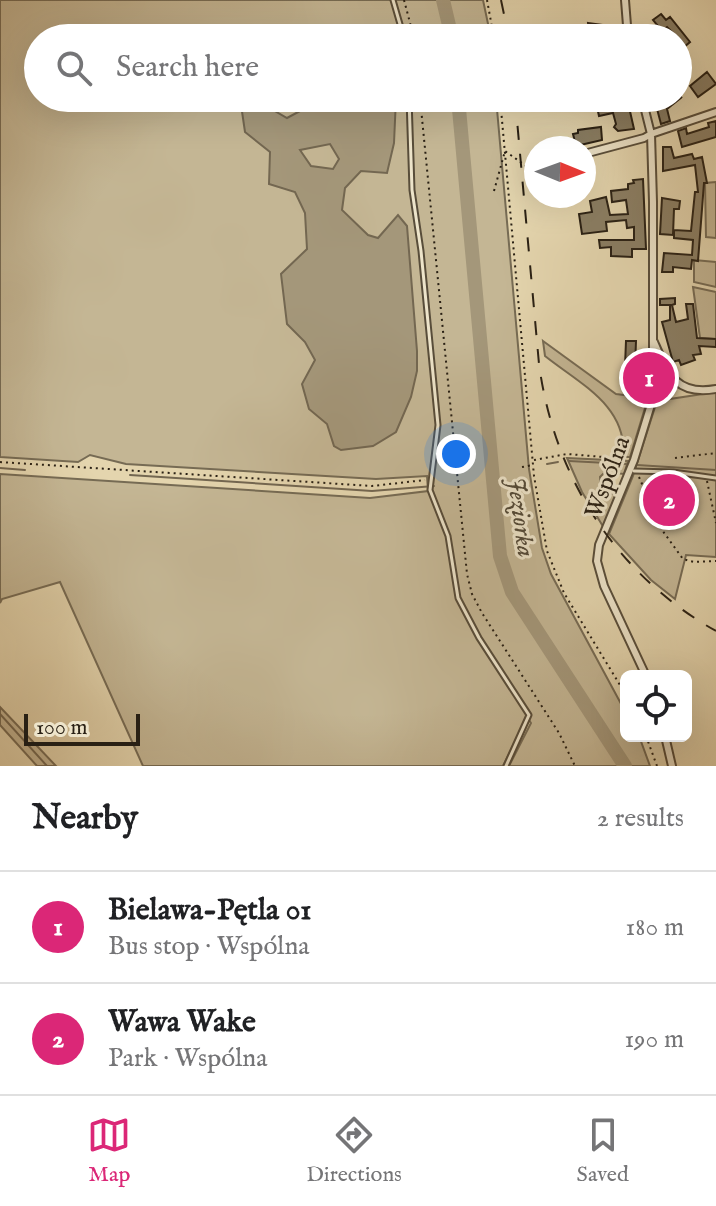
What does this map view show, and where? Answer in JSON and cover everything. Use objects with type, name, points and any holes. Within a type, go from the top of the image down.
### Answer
[{"type":"street","points":[[625,0],[627,24]]},
{"type":"street","name":"Wspólna","points":[[643,670],[602,580],[597,561],[599,545],[634,460],[653,398],[651,134],[646,112]]},
{"type":"street","points":[[596,151],[644,138],[716,112]]},
{"type":"street","name":"Wspólna","points":[[653,338],[672,378]]},
{"type":"street","points":[[672,378],[690,390],[716,389]]},
{"type":"street","points":[[666,742],[672,766]]},
{"type":"lane","points":[[393,0],[400,24]]},
{"type":"lane","points":[[409,112],[412,190],[438,425],[430,490],[448,536],[458,598],[479,638],[529,715],[506,766]]},
{"type":"lane","points":[[653,385],[662,385],[672,378]]},
{"type":"lane","points":[[636,472],[673,472],[716,478]]},
{"type":"path","points":[[404,0],[410,24]]},
{"type":"path","points":[[487,0],[491,24]]},
{"type":"path","points":[[421,112],[467,574],[472,594],[482,613],[559,733],[575,766]]},
{"type":"path","points":[[501,112],[533,465],[547,551],[564,593],[620,685]]},
{"type":"path","points":[[505,151],[524,165]]},
{"type":"path","points":[[494,191],[505,151]]},
{"type":"path","points":[[675,458],[716,453]]},
{"type":"path","points":[[533,460],[567,454],[634,460]]},
{"type":"path","points":[[0,462],[372,486],[430,480]]},
{"type":"path","points":[[522,467],[533,465]]},
{"type":"path","points":[[636,472],[662,530],[683,559],[716,561]]},
{"type":"path","points":[[706,476],[716,523]]},
{"type":"path","points":[[648,742],[657,766]]},
{"type":"shaded area","points":[[0,0],[483,0],[488,24],[24,24],[24,112],[497,112],[529,469],[542,548],[551,574],[620,702],[620,742],[641,742],[650,766],[509,766],[531,723],[527,717],[503,766],[143,766],[60,582],[2,599],[0,603],[0,474],[370,498],[428,491],[427,476],[376,479],[126,464],[90,455],[78,462],[0,457]]},
{"type":"shaded area","points":[[242,112],[277,112],[287,118],[298,112],[395,112],[394,143],[387,173],[361,171],[345,188],[342,210],[368,235],[378,238],[398,215],[407,226],[417,371],[411,397],[396,432],[373,446],[341,450],[334,446],[327,424],[309,409],[302,384],[315,360],[305,342],[287,324],[281,274],[307,249],[305,213],[295,192],[269,184],[270,152],[245,132]],"holes":[[[330,144],[339,159],[333,169],[311,166],[300,150]]]},
{"type":"shaded area","points":[[716,182],[716,238],[706,237],[705,183]]},
{"type":"shaded area","points":[[694,260],[716,262],[716,287],[694,282]]},
{"type":"shaded area","points":[[693,287],[716,292],[716,339],[700,338]]},
{"type":"shaded area","points":[[543,341],[616,394],[648,398],[630,457],[623,457],[623,439],[610,410],[545,356]]},
{"type":"shaded area","points":[[716,392],[716,557],[686,555],[675,599],[651,580],[609,534],[633,476],[657,401]]},
{"type":"shaded area","points":[[567,458],[628,461],[624,474],[605,472],[600,477],[601,491],[617,495],[604,528],[582,492]]},
{"type":"shaded area","points":[[0,707],[56,766],[37,766],[0,725]]},
{"type":"building","points":[[661,14],[666,20],[670,17],[676,24],[656,24],[653,20]]},
{"type":"building","points":[[707,72],[716,84],[698,97],[692,84]]},
{"type":"building","points":[[598,112],[630,112],[634,129],[618,131],[614,127],[613,113],[599,116]]},
{"type":"building","points":[[658,112],[668,112],[670,121],[661,124]]},
{"type":"building","points":[[716,121],[716,137],[682,147],[678,131],[686,128],[687,134],[709,127],[708,123]]},
{"type":"building","points":[[601,127],[602,140],[596,141],[596,136],[574,136],[578,130]]},
{"type":"building","points":[[663,147],[671,147],[674,158],[692,154],[694,159],[702,157],[707,183],[704,183],[698,261],[692,260],[691,269],[673,267],[673,272],[662,272],[664,253],[692,255],[693,240],[674,238],[674,230],[691,231],[695,192],[698,192],[695,165],[663,171]]},
{"type":"building","points":[[643,179],[646,249],[632,249],[632,257],[611,256],[611,247],[600,248],[599,240],[634,240],[634,227],[627,228],[626,220],[606,222],[607,231],[582,234],[579,214],[592,212],[591,208],[596,208],[596,200],[606,197],[610,215],[628,214],[626,200],[612,202],[611,191],[628,189],[628,184],[634,183],[633,180]]},
{"type":"building","points":[[662,198],[680,201],[679,209],[674,209],[673,235],[660,234]]},
{"type":"building","points":[[675,298],[672,305],[676,322],[688,319],[686,304],[693,304],[697,338],[716,339],[716,347],[699,346],[701,354],[693,355],[695,360],[681,365],[679,360],[673,362],[662,322],[670,320],[670,305],[660,305],[660,299]]},
{"type":"building","points":[[626,341],[636,341],[635,368],[625,366]]},
{"type":"waterway","name":"Jeziorka","points":[[443,0],[449,24]]},
{"type":"waterway","name":"Jeziorka","points":[[459,112],[500,556],[512,592],[625,766]]},
{"type":"waterway","points":[[569,461],[627,464]]},
{"type":"waterway","points":[[547,464],[558,462]]},
{"type":"waterway","points":[[637,465],[716,470]]},
{"type":"waterway","points":[[0,468],[25,470]]},
{"type":"waterway","points":[[130,475],[372,491],[434,486]]},
{"type":"waterway","points":[[0,714],[47,766]]},
{"type":"railway","points":[[501,0],[506,24]]},
{"type":"railway","points":[[516,112],[539,364],[559,446],[575,483],[620,552],[648,582],[716,631]]},
{"type":"place","name":"Bielawa-Pętla 01","points":[[649,378]]},
{"type":"place","name":"Wawa Wake","points":[[669,500]]}]
